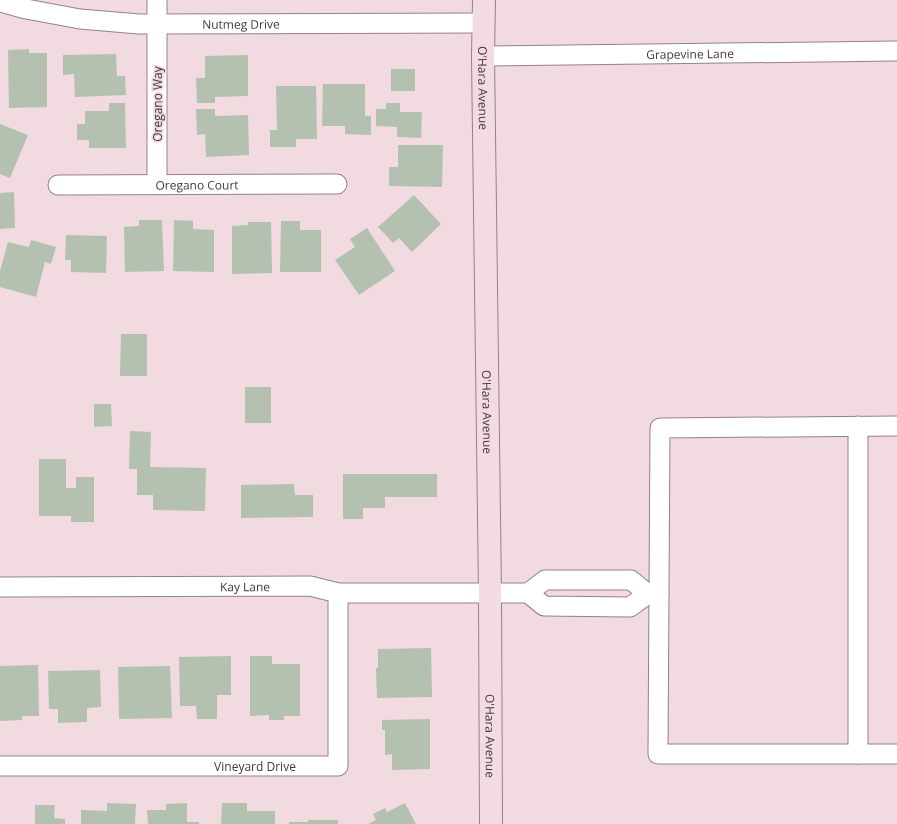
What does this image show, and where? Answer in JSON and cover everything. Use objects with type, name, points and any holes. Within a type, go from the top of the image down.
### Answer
[{"type":"main road","name":"O'Hara Avenue","points":[[484,0],[483,56],[490,593],[491,824]]},
{"type":"street","name":"Oregano Way","points":[[157,0],[157,184]]},
{"type":"street","name":"Nutmeg Drive","points":[[0,2],[26,9],[80,19],[139,24],[484,23]]},
{"type":"street","name":"Grapevine Lane","points":[[483,56],[897,51]]},
{"type":"street","name":"Oregano Court","points":[[58,185],[337,184]]},
{"type":"street","points":[[858,426],[858,754]]},
{"type":"street","points":[[897,426],[660,428],[654,594],[658,754],[897,754]]},
{"type":"street","points":[[545,580],[631,580],[654,594],[630,606],[544,606],[528,593],[545,580]]},
{"type":"street","name":"Kay Lane","points":[[0,586],[310,586],[338,593],[528,593]]},
{"type":"street","name":"Vineyard Drive","points":[[0,766],[338,766],[338,593]]},
{"type":"building","points":[[29,49],[29,53],[47,53],[47,107],[9,108],[8,50]]},
{"type":"building","points":[[116,54],[117,76],[125,76],[126,95],[75,97],[74,74],[63,75],[63,55]]},
{"type":"building","points":[[248,55],[248,96],[215,97],[215,103],[197,103],[196,78],[205,78],[205,56]]},
{"type":"building","points":[[391,69],[415,69],[415,91],[391,91]]},
{"type":"building","points":[[323,84],[365,84],[365,116],[371,116],[371,135],[345,134],[345,126],[322,126]]},
{"type":"building","points":[[276,86],[316,86],[317,139],[296,139],[296,147],[270,147],[270,130],[277,130]]},
{"type":"building","points":[[109,103],[125,103],[126,148],[89,148],[89,140],[77,140],[77,124],[85,124],[85,111],[109,111]]},
{"type":"building","points":[[386,103],[400,103],[400,112],[422,112],[421,138],[397,137],[397,127],[376,126],[376,109],[386,109]]},
{"type":"building","points":[[196,109],[215,109],[215,116],[248,115],[249,155],[206,157],[205,134],[197,135]]},
{"type":"building","points":[[0,124],[28,135],[10,178],[0,174]]},
{"type":"building","points":[[398,145],[443,145],[442,187],[389,186],[389,167],[398,167]]},
{"type":"building","points":[[14,192],[15,228],[0,229],[0,193]]},
{"type":"building","points":[[414,195],[441,224],[412,252],[399,238],[393,243],[378,227]]},
{"type":"building","points":[[139,220],[162,220],[164,271],[125,272],[124,227],[139,226]]},
{"type":"building","points":[[174,220],[193,221],[193,229],[214,230],[214,272],[173,271]]},
{"type":"building","points":[[281,221],[300,221],[300,230],[321,230],[321,272],[280,272]]},
{"type":"building","points":[[248,222],[271,222],[272,273],[232,274],[232,226],[248,225]]},
{"type":"building","points":[[367,228],[395,271],[359,295],[335,260],[355,247],[350,239]]},
{"type":"building","points":[[66,235],[107,236],[106,273],[71,272],[71,260],[65,260]]},
{"type":"building","points":[[31,240],[56,247],[51,264],[45,262],[36,297],[0,287],[0,271],[8,242],[29,247]]},
{"type":"building","points":[[121,334],[147,334],[147,376],[120,376]]},
{"type":"building","points":[[245,387],[271,387],[271,423],[245,423]]},
{"type":"building","points":[[94,404],[111,404],[112,426],[94,427]]},
{"type":"building","points":[[130,431],[151,432],[150,467],[206,468],[205,511],[153,510],[153,495],[137,495],[137,469],[129,469]]},
{"type":"building","points":[[39,459],[66,459],[66,488],[76,488],[76,477],[94,477],[94,522],[71,522],[71,516],[39,516]]},
{"type":"building","points":[[343,474],[437,474],[437,497],[385,497],[385,508],[363,508],[363,519],[343,519]]},
{"type":"building","points":[[294,484],[295,495],[313,495],[313,517],[241,518],[241,485]]},
{"type":"building","points":[[431,648],[432,697],[377,698],[376,668],[378,668],[378,649]]},
{"type":"building","points":[[231,656],[231,695],[217,695],[217,719],[197,719],[196,706],[180,706],[179,657]]},
{"type":"building","points":[[250,656],[272,656],[272,664],[300,664],[300,716],[284,716],[284,720],[269,720],[269,715],[250,716]]},
{"type":"building","points":[[38,665],[39,716],[22,716],[22,720],[0,721],[0,666]]},
{"type":"building","points":[[170,666],[172,718],[119,719],[118,667]]},
{"type":"building","points":[[100,670],[101,707],[87,708],[87,722],[58,723],[58,709],[49,709],[48,671]]},
{"type":"building","points":[[430,719],[430,769],[392,770],[392,754],[385,755],[385,730],[382,730],[382,720]]},
{"type":"building","points":[[107,803],[136,804],[135,824],[81,824],[81,810],[107,811]]},
{"type":"building","points":[[187,803],[187,822],[199,822],[199,824],[148,824],[147,810],[166,810],[166,804]]},
{"type":"building","points":[[222,803],[247,803],[247,811],[275,811],[275,824],[221,824]]},
{"type":"building","points":[[405,803],[416,824],[368,824],[376,820],[373,814],[385,808],[387,812]]},
{"type":"building","points":[[35,805],[55,805],[54,818],[65,819],[65,824],[35,824]]},
{"type":"building","points":[[308,820],[338,820],[338,824],[289,824],[289,822],[308,822]]}]
